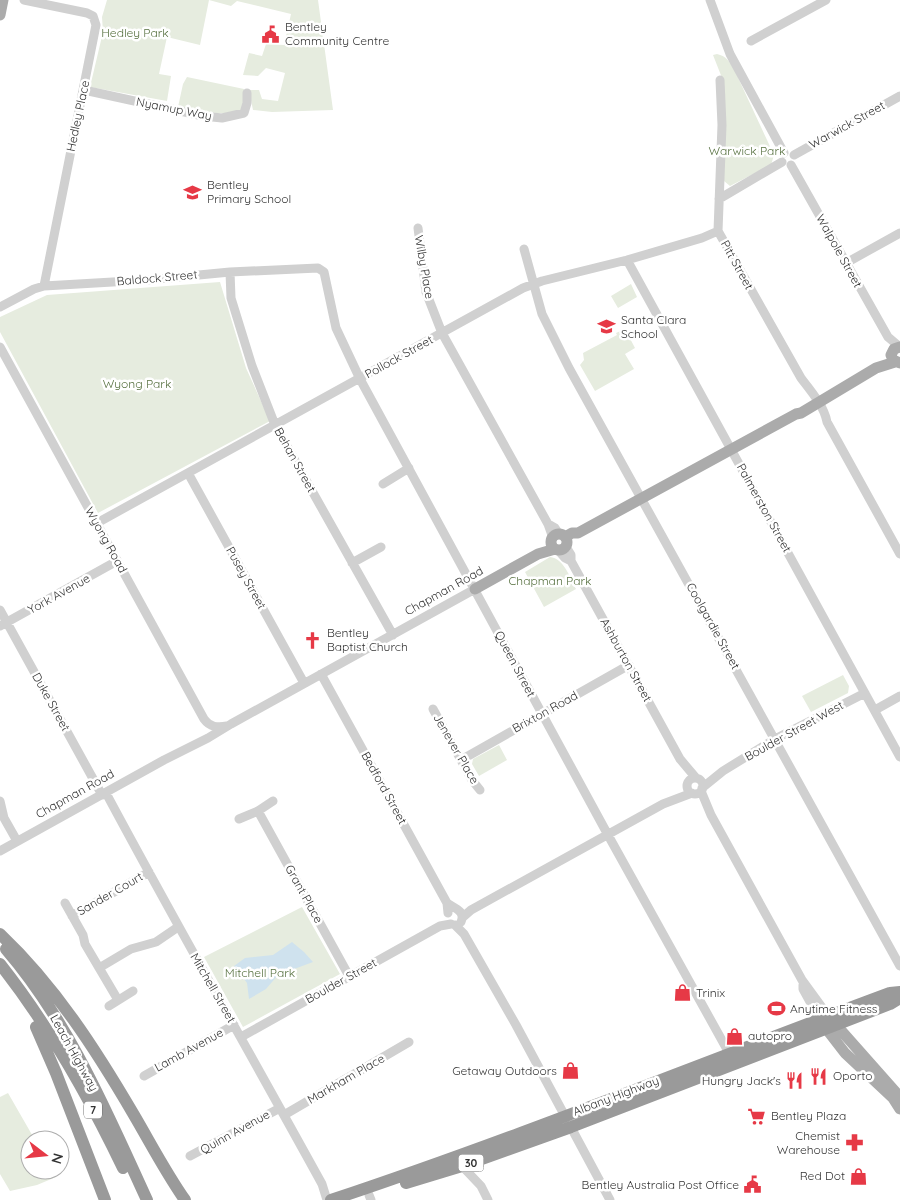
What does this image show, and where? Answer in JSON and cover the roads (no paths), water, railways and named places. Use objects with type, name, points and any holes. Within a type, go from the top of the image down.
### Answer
[{"type":"highway","points":[[0,934],[24,957],[78,1025],[104,1065],[181,1196]]},
{"type":"highway","name":"Leach Highway","points":[[0,941],[42,996],[85,1068],[147,1200]]},
{"type":"highway","points":[[0,964],[42,1037],[105,1200]]},
{"type":"highway","name":"Leach Highway","points":[[0,964],[35,1011],[72,1072],[138,1200]]},
{"type":"highway","name":"Albany Highway","points":[[332,1199],[568,1121],[827,1022],[890,993],[900,992]]},
{"type":"highway","name":"Albany Highway","points":[[364,1198],[474,1162],[729,1053],[890,1004],[900,998]]},
{"type":"main road","points":[[0,16],[3,0]]},
{"type":"main road","name":"Chapman Road","points":[[475,589],[559,543],[572,533],[578,533],[796,414],[797,410],[815,402],[826,394],[832,393],[876,368],[896,354]]},
{"type":"main road","points":[[827,1022],[900,1097]]},
{"type":"main road","points":[[827,1022],[845,1053],[893,1098],[900,1109]]},
{"type":"street","name":"Hedley Place","points":[[24,0],[87,13],[94,18],[96,29],[44,286]]},
{"type":"street","points":[[710,0],[730,54],[794,161],[719,198]]},
{"type":"street","points":[[751,41],[823,1]]},
{"type":"street","name":"Pitt Street","points":[[720,80],[722,125],[718,231],[801,378],[826,417],[900,554]]},
{"type":"street","name":"Nyamup Way","points":[[84,90],[203,116],[222,118],[244,113],[247,108],[247,93]]},
{"type":"street","name":"Warwick Street","points":[[789,154],[900,96]]},
{"type":"street","name":"Walpole Street","points":[[786,164],[846,263],[896,354]]},
{"type":"street","name":"Wilby Place","points":[[418,228],[426,292],[442,333]]},
{"type":"street","name":"Pollock Street","points":[[96,523],[360,379],[503,298],[533,284],[627,260],[702,238],[718,231]]},
{"type":"street","points":[[846,263],[900,233]]},
{"type":"street","name":"Coolgardie Street","points":[[524,249],[542,314],[569,368],[900,966]]},
{"type":"street","name":"Palmerston Street","points":[[627,260],[900,757]]},
{"type":"street","name":"Baldock Street","points":[[0,307],[34,289],[44,286],[147,280],[230,272],[318,268]]},
{"type":"street","name":"Queen Street","points":[[318,268],[324,272],[336,328],[360,379],[729,1053]]},
{"type":"street","name":"Behan Street","points":[[230,272],[231,298],[252,366],[275,425],[393,635]]},
{"type":"street","name":"Ashburton Street","points":[[442,333],[548,524],[555,528],[559,543],[571,555],[571,561],[680,759],[694,789],[711,815],[802,980],[803,989],[827,1022]]},
{"type":"street","name":"Wyong Road","points":[[0,347],[3,358],[118,561],[204,719],[210,725],[219,727],[231,724]]},
{"type":"street","points":[[383,484],[409,468]]},
{"type":"street","name":"Pusey Street","points":[[188,473],[304,683]]},
{"type":"street","points":[[352,563],[381,547]]},
{"type":"street","name":"York Avenue","points":[[4,624],[118,561]]},
{"type":"street","name":"Chapman Road","points":[[0,851],[164,760],[200,743],[304,683],[475,589]]},
{"type":"street","name":"Duke Street","points":[[0,610],[4,624],[104,794]]},
{"type":"street","name":"Brixton Road","points":[[461,760],[629,665]]},
{"type":"street","name":"Bedford Street","points":[[321,674],[455,917]]},
{"type":"street","name":"Boulder Street West","points":[[608,835],[694,789],[775,739],[865,693]]},
{"type":"street","points":[[875,710],[900,696]]},
{"type":"street","name":"Jenever Place","points":[[433,709],[472,780],[480,790]]},
{"type":"street","name":"Ashburton Street","points":[[680,759],[696,778],[702,782],[694,789]]},
{"type":"street","name":"Boulder Street West","points":[[696,778],[723,771]]},
{"type":"street","name":"Mitchell Street","points":[[104,794],[332,1199]]},
{"type":"street","points":[[0,801],[4,818],[17,841]]},
{"type":"street","points":[[239,820],[273,801]]},
{"type":"street","name":"Grant Place","points":[[258,811],[349,976]]},
{"type":"street","name":"Boulder Street","points":[[241,1036],[455,917],[608,835]]},
{"type":"street","name":"Sander Court","points":[[72,916],[148,872]]},
{"type":"street","points":[[65,903],[83,935],[85,944],[118,1000]]},
{"type":"street","points":[[455,917],[610,1200]]},
{"type":"street","points":[[99,968],[132,949],[156,942],[178,927]]},
{"type":"street","points":[[109,1006],[133,992]]},
{"type":"street","name":"Lamb Avenue","points":[[144,1076],[234,1025]]},
{"type":"street","name":"Markham Place","points":[[282,1111],[408,1042]]},
{"type":"street","name":"Quinn Avenue","points":[[190,1156],[282,1111]]},
{"type":"street","points":[[474,1162],[480,1186]]},
{"type":"street","points":[[462,1166],[480,1186],[488,1200]]},
{"type":"water","points":[[292,942],[313,962],[278,975],[266,989],[249,999],[247,983],[234,966],[245,958],[273,955]]},
{"type":"place","name":"Bentley Community Centre","points":[[271,34]]},
{"type":"place","name":"Bentley Primary School","points":[[193,192]]},
{"type":"place","name":"Santa Clara School","points":[[607,327]]},
{"type":"place","name":"Bentley Baptist Church","points":[[313,640]]},
{"type":"place","name":"Trinix","points":[[682,993]]},
{"type":"place","name":"Anytime Fitness","points":[[776,1009]]},
{"type":"place","name":"autopro","points":[[734,1036]]},
{"type":"place","name":"Getaway Outdoors","points":[[571,1071]]},
{"type":"place","name":"Oporto","points":[[819,1076]]},
{"type":"place","name":"Hungry Jack's","points":[[795,1081]]},
{"type":"place","name":"Bentley Plaza","points":[[757,1116]]},
{"type":"place","name":"Chemist Warehouse","points":[[854,1143]]},
{"type":"place","name":"Red Dot","points":[[859,1176]]},
{"type":"place","name":"Bentley Australia Post Office","points":[[753,1185]]},
{"type":"park label","name":"Hedley Park","points":[[135,33]]},
{"type":"park label","name":"Warwick Park","points":[[747,151]]},
{"type":"park label","name":"Wyong Park","points":[[137,384]]},
{"type":"park label","name":"Chapman Park","points":[[550,581]]},
{"type":"park label","name":"Mitchell Park","points":[[260,973]]}]
